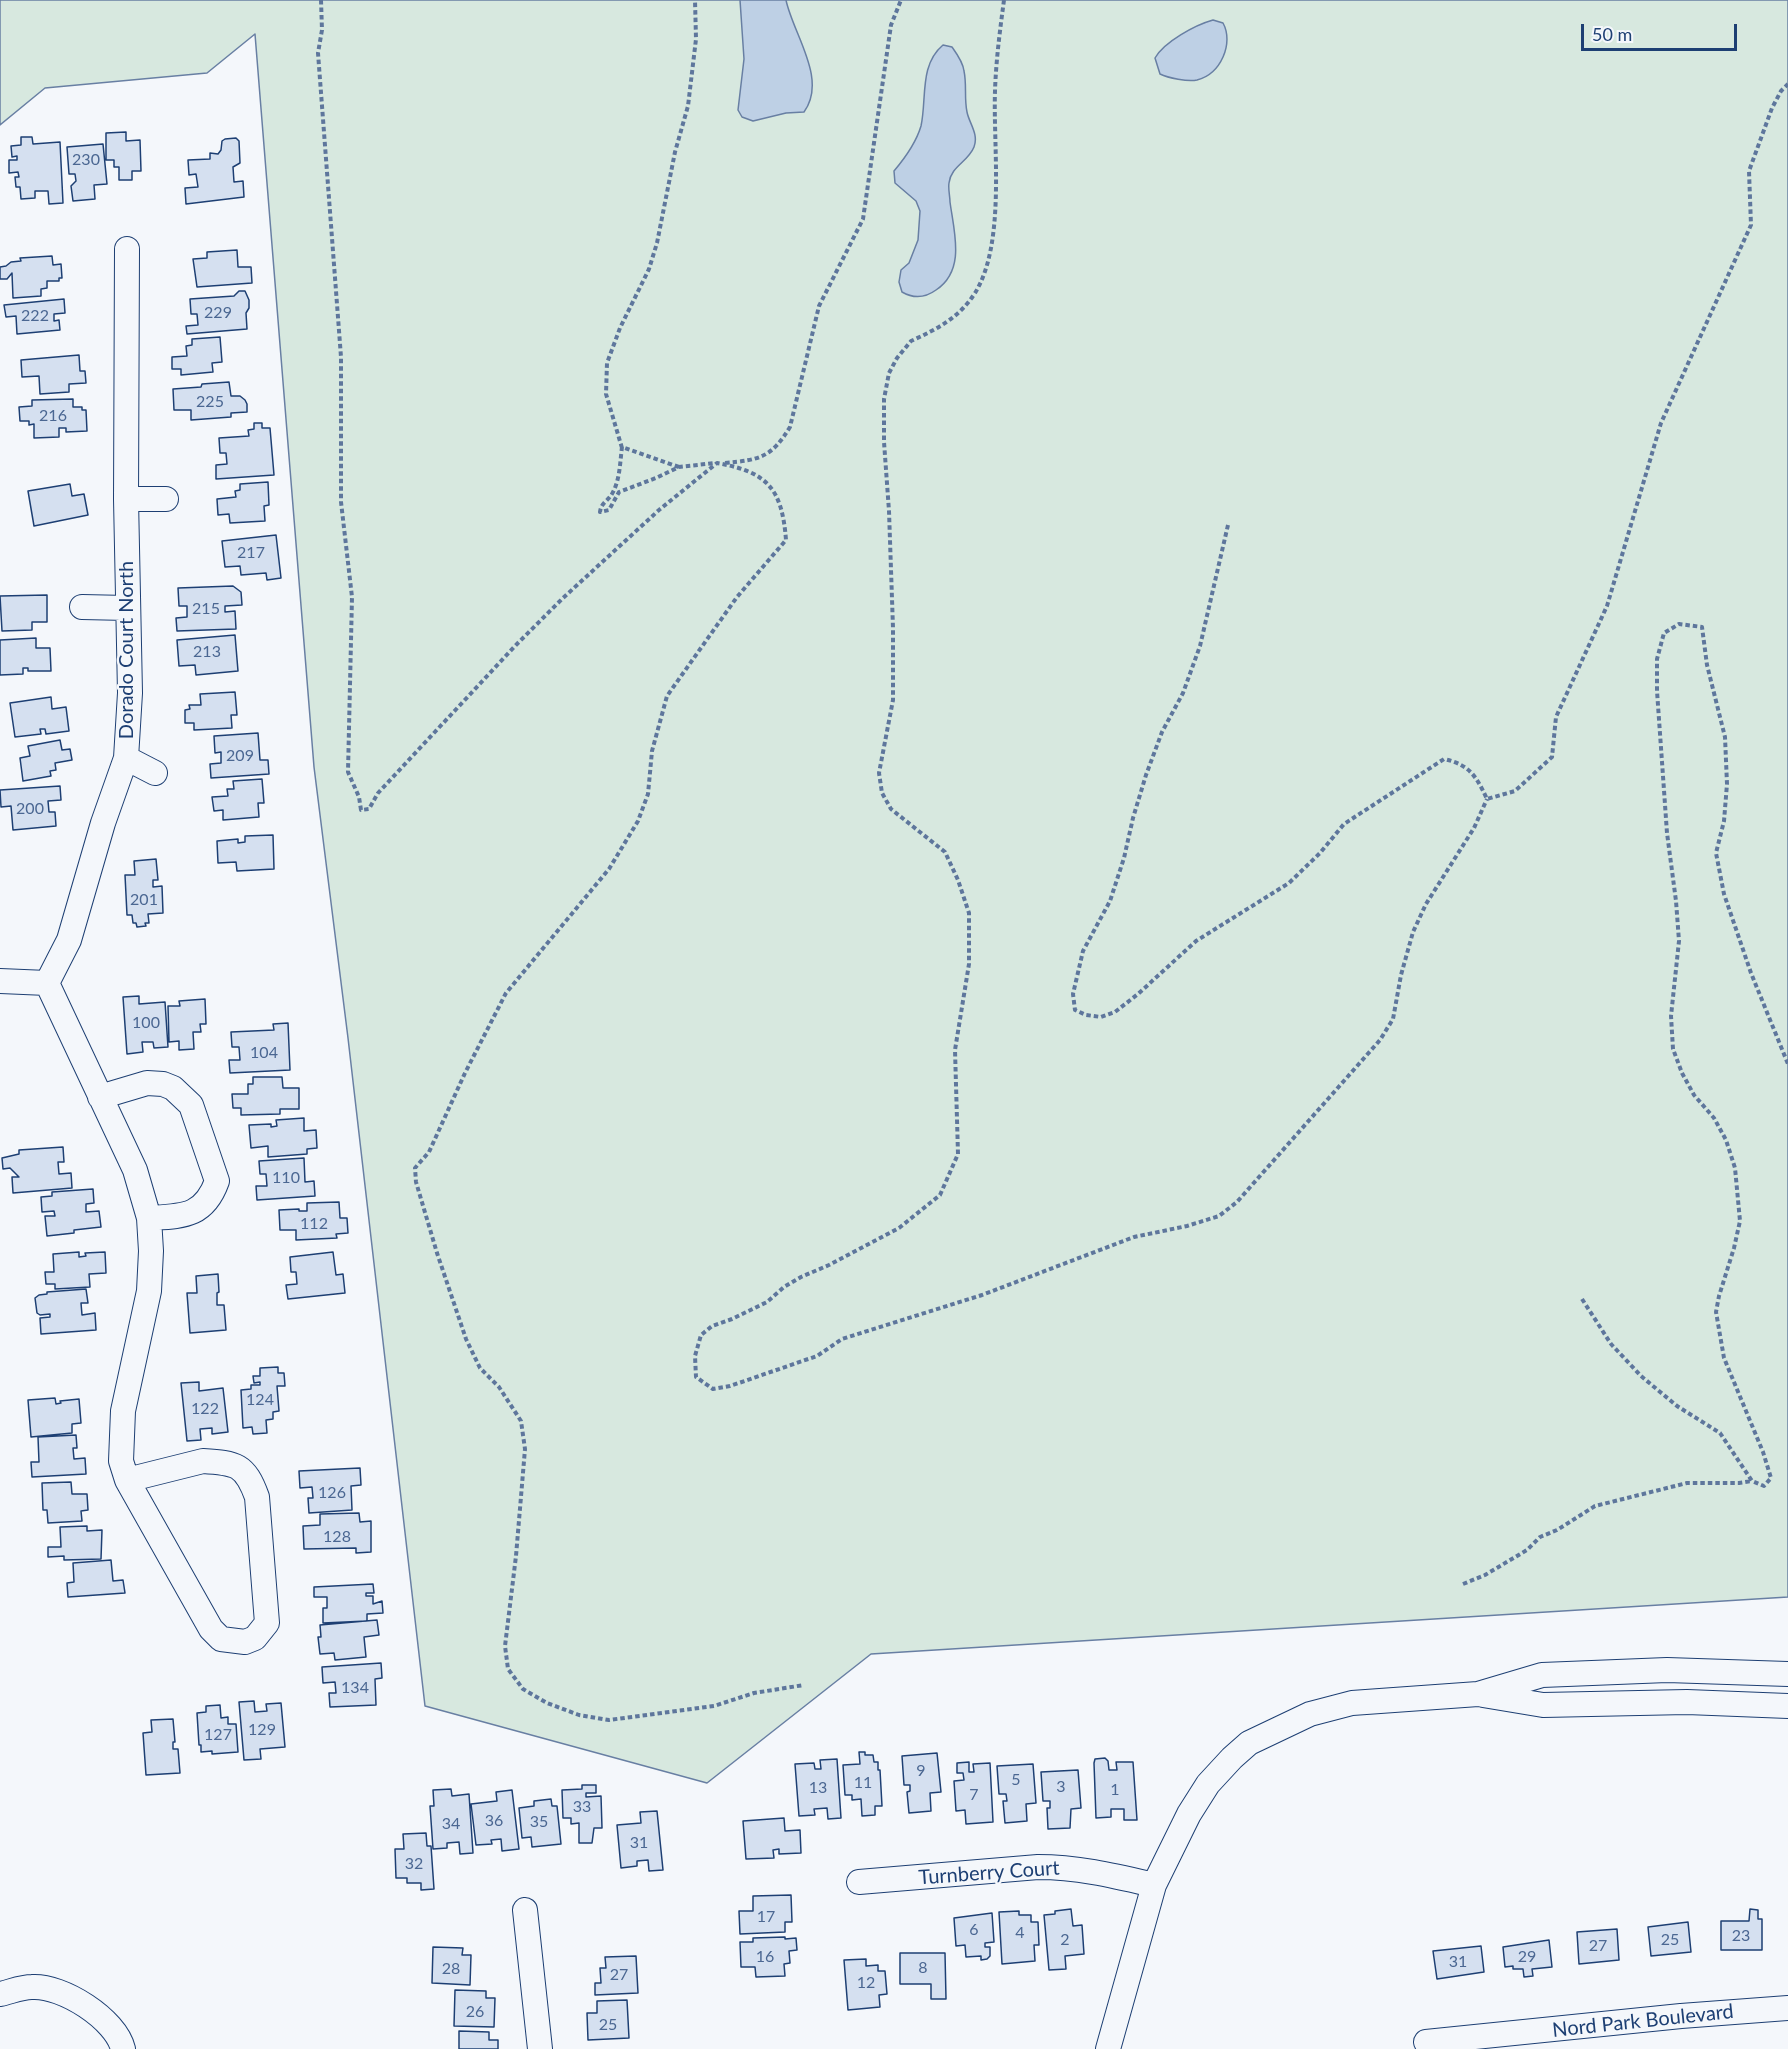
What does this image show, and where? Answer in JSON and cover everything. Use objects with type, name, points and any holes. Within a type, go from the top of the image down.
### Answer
[{"type":"street","name":"Dorado Court North","points":[[46,983],[69,940],[103,823],[126,758],[130,693],[126,498],[127,249]]},
{"type":"street","points":[[126,498],[166,498]]},
{"type":"street","points":[[82,607],[127,609]]},
{"type":"street","points":[[126,758],[155,773]]},
{"type":"street","points":[[0,981],[46,983],[135,1170],[149,1218],[151,1251],[149,1291],[123,1411],[121,1461],[127,1480],[211,1629],[221,1639],[233,1642],[245,1642],[255,1638],[267,1623],[267,1609],[257,1497],[251,1480],[245,1472],[229,1462],[203,1461],[127,1480]]},
{"type":"street","points":[[100,1097],[135,1085],[155,1083],[173,1088],[191,1105],[217,1181],[213,1192],[199,1210],[177,1216],[149,1218]]},
{"type":"street","points":[[1108,2049],[1154,1885],[1189,1814],[1208,1784],[1249,1743],[1310,1714],[1352,1703],[1478,1694],[1542,1675],[1667,1670],[1788,1674]]},
{"type":"street","points":[[1576,1673],[1576,1705]]},
{"type":"street","points":[[1478,1694],[1543,1705],[1687,1702],[1788,1706]]},
{"type":"street","name":"Turnberry Court","points":[[860,1882],[1038,1867],[1066,1867],[1154,1885]]},
{"type":"street","points":[[525,1910],[540,2049]]},
{"type":"street","points":[[0,1995],[32,1987],[51,1989],[81,2001],[100,2015],[122,2043],[123,2049]]},
{"type":"street","name":"Nord Park Boulevard","points":[[1426,2042],[1589,2038],[1681,2016],[1788,2008]]},
{"type":"path","points":[[321,0],[322,30],[318,53],[340,357],[341,502],[352,597],[348,772],[359,797],[361,810],[369,809],[378,794],[516,645],[563,598],[659,510],[717,463]]},
{"type":"path","points":[[695,0],[696,39],[688,106],[675,152],[657,243],[649,269],[620,328],[607,363],[606,394],[622,449],[613,493],[600,505],[600,512],[609,510],[619,492],[679,467],[743,462],[766,455],[780,445],[790,427],[819,306],[863,219],[891,25],[901,0]]},
{"type":"path","points":[[1004,0],[998,40],[995,92],[995,209],[992,243],[982,279],[963,309],[952,320],[911,341],[905,347],[889,373],[885,384],[884,399],[893,700],[879,773],[882,793],[891,809],[945,852],[958,880],[969,913],[969,964],[955,1050],[958,1154],[940,1195],[899,1228],[801,1277],[784,1287],[767,1302],[712,1326],[701,1335],[695,1356],[696,1377],[713,1389],[730,1386],[817,1356],[842,1339],[972,1299],[1134,1237],[1187,1226],[1219,1216],[1238,1202],[1380,1040],[1393,1018],[1401,975],[1413,932],[1426,904],[1474,828],[1486,799],[1477,778],[1461,763],[1444,759],[1344,824],[1320,853],[1289,883],[1196,941],[1115,1012],[1101,1017],[1086,1015],[1076,1010],[1073,994],[1083,951],[1110,901],[1146,776],[1162,732],[1183,693],[1200,646],[1228,525]]},
{"type":"path","points":[[1486,799],[1515,791],[1552,757],[1556,717],[1607,606],[1661,423],[1751,225],[1749,171],[1772,108],[1781,90],[1788,84]]},
{"type":"path","points":[[622,449],[622,447],[679,467]]},
{"type":"path","points":[[717,463],[752,472],[770,486],[784,516],[786,540],[737,597],[667,696],[652,751],[648,794],[638,821],[609,869],[506,993],[465,1073],[429,1152],[415,1168],[416,1182],[437,1253],[466,1340],[480,1368],[499,1388],[521,1421],[525,1449],[516,1556],[505,1646],[508,1669],[524,1689],[547,1703],[579,1715],[609,1720],[714,1706],[754,1693],[804,1685]]},
{"type":"path","points":[[1582,1299],[1611,1344],[1641,1376],[1677,1406],[1720,1434],[1752,1480],[1764,1486],[1771,1478],[1763,1452],[1724,1358],[1716,1312],[1740,1221],[1735,1168],[1726,1140],[1714,1118],[1694,1095],[1673,1049],[1671,1016],[1679,941],[1667,833],[1657,691],[1657,659],[1664,633],[1679,624],[1702,627],[1707,665],[1725,737],[1727,784],[1724,821],[1716,853],[1724,894],[1751,973],[1788,1064]]},
{"type":"path","points":[[1463,1584],[1485,1575],[1527,1550],[1540,1536],[1557,1530],[1595,1506],[1687,1483],[1739,1483],[1752,1480]]},
{"type":"shaded area","points":[[0,0],[1788,0],[1788,1597],[871,1654],[707,1783],[425,1706],[348,1038],[314,767],[255,34],[207,73],[45,88],[0,125]]},
{"type":"water","points":[[740,0],[786,0],[811,71],[810,99],[804,112],[786,113],[753,121],[742,117],[738,110],[744,59]]},
{"type":"water","points":[[1213,20],[1223,23],[1226,31],[1226,48],[1219,65],[1205,77],[1197,80],[1178,79],[1160,74],[1155,58],[1159,52],[1181,35]]},
{"type":"water","points":[[943,45],[952,47],[962,64],[965,76],[966,107],[975,133],[975,142],[971,152],[950,177],[950,202],[956,250],[951,272],[936,290],[928,295],[915,297],[902,292],[899,282],[901,270],[909,263],[918,240],[920,211],[916,201],[895,183],[894,171],[910,150],[919,132],[923,116],[927,72],[935,53]]},
{"type":"building","points":[[126,132],[126,141],[140,140],[141,171],[132,171],[132,180],[119,180],[119,167],[114,167],[114,160],[106,160],[106,133]]},
{"type":"building","points":[[21,137],[32,137],[33,144],[60,142],[63,203],[49,204],[48,191],[35,191],[35,198],[21,199],[20,187],[16,187],[15,177],[19,177],[18,172],[9,173],[9,160],[17,160],[17,156],[12,157],[11,146],[21,145]]},
{"type":"building","points":[[236,138],[239,141],[240,163],[233,167],[234,182],[243,181],[244,197],[186,204],[185,188],[198,187],[196,174],[189,175],[188,160],[210,159],[210,153],[218,154],[221,150],[222,141]]},
{"type":"building","points":[[103,144],[107,184],[94,185],[95,199],[73,201],[71,186],[76,181],[75,174],[69,174],[67,147]]},
{"type":"building","points":[[237,250],[238,267],[251,267],[252,283],[197,287],[193,259],[207,258],[207,252]]},
{"type":"building","points":[[52,256],[53,265],[61,264],[62,278],[59,278],[59,281],[47,281],[47,288],[41,289],[41,296],[13,298],[12,273],[7,279],[0,279],[0,267],[21,261],[20,258]]},
{"type":"building","points":[[239,291],[245,291],[249,300],[246,313],[247,329],[187,334],[186,326],[198,325],[197,314],[191,314],[190,299],[234,296]]},
{"type":"building","points":[[64,299],[65,313],[54,314],[54,321],[59,320],[60,330],[17,334],[16,316],[6,317],[4,305]]},
{"type":"building","points":[[220,337],[222,362],[212,363],[213,372],[181,375],[181,369],[172,369],[172,357],[187,356],[186,346],[192,345],[192,339]]},
{"type":"building","points":[[79,355],[80,371],[85,371],[86,383],[69,384],[69,392],[40,394],[39,376],[22,377],[21,360]]},
{"type":"building","points":[[229,382],[231,396],[240,396],[245,400],[247,412],[231,413],[231,417],[191,420],[191,410],[174,410],[173,389]]},
{"type":"building","points":[[73,399],[73,407],[82,407],[82,410],[86,410],[87,431],[66,432],[66,428],[59,428],[59,437],[34,438],[34,424],[29,425],[29,421],[20,421],[19,407],[32,406],[32,400]]},
{"type":"building","points":[[254,423],[262,423],[262,428],[270,428],[274,475],[216,479],[216,465],[227,464],[226,453],[220,453],[219,438],[249,436],[248,430],[254,429]]},
{"type":"building","points":[[268,482],[269,505],[264,506],[265,521],[230,523],[229,514],[218,515],[217,499],[236,497],[235,491],[240,490],[240,484]]},
{"type":"building","points":[[70,484],[72,496],[84,494],[88,515],[34,526],[28,491]]},
{"type":"building","points":[[276,535],[281,578],[267,580],[266,573],[241,575],[240,566],[225,567],[222,541]]},
{"type":"building","points":[[233,586],[241,592],[242,605],[225,606],[225,612],[235,611],[236,629],[177,631],[176,618],[187,617],[187,606],[179,606],[178,588]]},
{"type":"building","points":[[47,595],[47,622],[32,622],[32,630],[2,631],[0,596]]},
{"type":"building","points":[[235,635],[238,671],[196,675],[195,665],[179,666],[177,640]]},
{"type":"building","points":[[36,638],[36,648],[50,648],[51,671],[28,671],[28,668],[23,668],[23,674],[0,675],[0,640]]},
{"type":"building","points":[[235,692],[237,715],[231,715],[232,728],[194,730],[194,723],[185,723],[185,710],[190,709],[189,705],[201,705],[200,694]]},
{"type":"building","points":[[51,697],[52,709],[66,707],[69,731],[46,734],[45,729],[40,729],[41,734],[15,737],[10,703]]},
{"type":"building","points":[[258,733],[260,760],[268,760],[269,774],[211,778],[210,764],[221,763],[221,752],[215,753],[214,736]]},
{"type":"building","points":[[60,740],[62,750],[70,749],[72,760],[55,763],[56,770],[50,771],[51,776],[23,781],[20,758],[30,756],[28,746]]},
{"type":"building","points":[[262,779],[264,803],[258,803],[259,817],[223,820],[223,810],[214,811],[212,797],[228,796],[227,789],[234,789],[233,781]]},
{"type":"building","points":[[60,786],[61,800],[48,801],[49,812],[55,812],[56,826],[13,830],[11,806],[1,807],[0,790]]},
{"type":"building","points":[[273,835],[274,869],[237,871],[236,862],[218,863],[217,841],[238,839],[238,843],[245,842],[245,836]]},
{"type":"building","points":[[156,859],[158,880],[153,880],[153,887],[162,886],[163,913],[148,914],[149,923],[145,923],[146,926],[137,927],[136,923],[133,923],[132,915],[127,915],[125,875],[135,875],[134,861]]},
{"type":"building","points":[[139,996],[139,1004],[165,1002],[168,1047],[154,1048],[153,1042],[142,1042],[143,1052],[127,1054],[123,997]]},
{"type":"building","points":[[205,999],[206,1024],[200,1024],[201,1032],[193,1032],[194,1049],[179,1050],[179,1041],[169,1042],[168,1006],[180,1006],[179,1001]]},
{"type":"building","points":[[288,1023],[290,1070],[230,1073],[229,1060],[240,1060],[239,1047],[232,1047],[231,1032],[274,1030],[273,1024]]},
{"type":"building","points":[[253,1077],[282,1077],[283,1088],[299,1088],[299,1109],[280,1109],[280,1114],[241,1115],[241,1108],[233,1108],[232,1094],[248,1094],[248,1084],[253,1084]]},
{"type":"building","points":[[304,1118],[304,1131],[316,1130],[317,1148],[307,1149],[307,1154],[268,1157],[268,1146],[251,1148],[249,1125],[271,1124],[271,1127],[277,1126],[276,1120]]},
{"type":"building","points":[[63,1147],[64,1162],[58,1162],[59,1174],[71,1173],[72,1188],[13,1193],[12,1177],[19,1177],[10,1168],[3,1169],[2,1158],[19,1154],[19,1150]]},
{"type":"building","points":[[304,1158],[305,1182],[314,1181],[315,1196],[257,1200],[256,1186],[267,1186],[266,1174],[260,1174],[259,1161]]},
{"type":"building","points":[[93,1189],[94,1203],[86,1204],[86,1212],[99,1211],[101,1227],[47,1236],[45,1216],[55,1216],[54,1211],[42,1212],[41,1197],[52,1196],[52,1192]]},
{"type":"building","points":[[339,1202],[340,1218],[347,1218],[348,1233],[336,1234],[337,1238],[296,1240],[296,1230],[280,1230],[279,1210],[307,1211],[307,1203]]},
{"type":"building","points":[[79,1252],[79,1257],[86,1256],[85,1253],[105,1252],[106,1273],[89,1274],[90,1287],[55,1289],[55,1284],[46,1284],[45,1272],[54,1272],[53,1254]]},
{"type":"building","points":[[333,1252],[336,1275],[343,1274],[345,1293],[288,1299],[286,1285],[297,1284],[296,1272],[291,1272],[290,1257]]},
{"type":"building","points":[[218,1274],[217,1305],[224,1305],[226,1330],[190,1333],[187,1293],[197,1293],[196,1276]]},
{"type":"building","points":[[86,1289],[88,1303],[81,1303],[82,1315],[95,1313],[96,1330],[41,1334],[40,1318],[50,1317],[50,1314],[37,1313],[35,1298],[47,1292]]},
{"type":"building","points":[[278,1367],[278,1373],[284,1373],[285,1386],[277,1386],[279,1411],[273,1412],[273,1419],[266,1420],[267,1433],[253,1434],[252,1427],[243,1428],[241,1390],[251,1389],[251,1385],[260,1385],[260,1382],[254,1383],[253,1376],[260,1376],[260,1368]]},
{"type":"building","points":[[199,1382],[199,1391],[223,1388],[228,1432],[212,1434],[212,1428],[200,1429],[201,1440],[187,1441],[181,1383]]},
{"type":"building","points":[[55,1398],[56,1404],[61,1403],[60,1401],[79,1399],[81,1423],[72,1424],[72,1433],[31,1437],[28,1400]]},
{"type":"building","points":[[76,1435],[77,1448],[73,1448],[74,1459],[85,1458],[86,1474],[32,1477],[31,1462],[39,1462],[38,1437]]},
{"type":"building","points":[[360,1468],[361,1485],[351,1486],[352,1510],[309,1513],[308,1498],[313,1498],[312,1487],[300,1488],[299,1471]]},
{"type":"building","points":[[71,1482],[72,1494],[87,1494],[88,1510],[81,1511],[82,1521],[48,1523],[47,1510],[43,1510],[42,1483]]},
{"type":"building","points":[[359,1513],[360,1522],[371,1521],[371,1552],[356,1553],[356,1548],[304,1549],[303,1526],[320,1525],[320,1514]]},
{"type":"building","points":[[87,1526],[87,1531],[102,1530],[101,1559],[64,1560],[64,1556],[48,1557],[48,1547],[61,1547],[60,1527]]},
{"type":"building","points":[[111,1560],[113,1581],[123,1580],[125,1593],[68,1597],[67,1583],[74,1582],[73,1563]]},
{"type":"building","points":[[373,1584],[374,1593],[366,1593],[366,1596],[373,1596],[373,1604],[382,1601],[383,1613],[367,1614],[367,1621],[323,1623],[323,1608],[327,1608],[327,1597],[314,1597],[314,1587]]},
{"type":"building","points":[[377,1620],[379,1635],[364,1637],[366,1657],[335,1660],[334,1653],[320,1654],[318,1637],[321,1637],[320,1625]]},
{"type":"building","points":[[381,1663],[382,1678],[375,1679],[376,1705],[330,1707],[329,1693],[336,1693],[335,1682],[323,1683],[322,1667]]},
{"type":"building","points":[[254,1701],[255,1712],[267,1711],[266,1704],[281,1703],[285,1747],[260,1749],[261,1759],[244,1760],[239,1702]]},
{"type":"building","points":[[220,1705],[221,1718],[228,1717],[228,1724],[236,1724],[238,1752],[212,1754],[212,1751],[201,1752],[197,1713],[206,1712],[206,1706]]},
{"type":"building","points":[[173,1719],[175,1742],[173,1742],[173,1749],[178,1749],[180,1773],[146,1775],[143,1733],[152,1732],[151,1720]]},
{"type":"building","points":[[859,1752],[873,1755],[874,1762],[878,1762],[882,1806],[875,1806],[875,1815],[862,1816],[861,1799],[852,1800],[852,1795],[845,1795],[843,1765],[860,1764]]},
{"type":"building","points":[[937,1753],[941,1792],[930,1793],[931,1811],[909,1813],[907,1792],[910,1791],[910,1785],[904,1785],[902,1756]]},
{"type":"building","points":[[1105,1758],[1108,1761],[1109,1770],[1117,1770],[1116,1762],[1133,1762],[1137,1820],[1124,1820],[1124,1809],[1111,1809],[1111,1817],[1096,1818],[1094,1763],[1095,1759]]},
{"type":"building","points":[[837,1759],[841,1818],[828,1819],[827,1808],[814,1809],[815,1815],[799,1816],[795,1764],[814,1763],[815,1769],[821,1769],[820,1760]]},
{"type":"building","points":[[969,1762],[969,1772],[974,1772],[973,1764],[990,1763],[993,1822],[966,1824],[965,1810],[956,1811],[954,1781],[964,1780],[963,1773],[957,1773],[957,1763]]},
{"type":"building","points":[[1033,1764],[1036,1803],[1026,1804],[1027,1821],[1005,1823],[1003,1801],[1007,1801],[1006,1794],[999,1794],[997,1766]]},
{"type":"building","points":[[1078,1770],[1081,1808],[1071,1809],[1070,1828],[1048,1829],[1047,1808],[1050,1808],[1050,1801],[1043,1801],[1041,1772]]},
{"type":"building","points":[[582,1785],[596,1785],[596,1793],[586,1793],[586,1797],[601,1796],[602,1828],[594,1828],[592,1843],[579,1843],[579,1823],[571,1824],[571,1818],[563,1818],[562,1790],[582,1789]]},
{"type":"building","points":[[451,1789],[452,1796],[469,1794],[473,1853],[460,1854],[459,1842],[447,1843],[447,1848],[433,1849],[430,1806],[434,1806],[433,1790]]},
{"type":"building","points":[[512,1790],[519,1849],[502,1851],[501,1839],[491,1840],[492,1844],[476,1845],[471,1804],[497,1801],[496,1792]]},
{"type":"building","points":[[551,1799],[552,1806],[557,1806],[561,1844],[532,1847],[531,1837],[522,1838],[519,1808],[534,1806],[534,1801]]},
{"type":"building","points":[[657,1811],[663,1870],[649,1871],[648,1860],[637,1861],[637,1866],[621,1868],[617,1825],[641,1823],[640,1812]]},
{"type":"building","points":[[784,1818],[785,1831],[800,1830],[801,1853],[779,1854],[779,1849],[773,1850],[774,1858],[746,1859],[743,1821]]},
{"type":"building","points":[[426,1833],[427,1846],[431,1846],[434,1889],[421,1890],[421,1883],[407,1883],[407,1878],[396,1878],[395,1849],[404,1849],[403,1834]]},
{"type":"building","points":[[791,1895],[792,1922],[785,1922],[785,1932],[740,1934],[739,1911],[753,1911],[753,1896]]},
{"type":"building","points":[[1071,1909],[1073,1926],[1082,1925],[1084,1954],[1065,1956],[1066,1969],[1049,1970],[1044,1915]]},
{"type":"building","points":[[1750,1909],[1758,1910],[1758,1919],[1762,1919],[1762,1950],[1721,1950],[1721,1921],[1749,1921]]},
{"type":"building","points":[[1019,1911],[1019,1915],[1031,1915],[1031,1922],[1038,1922],[1039,1945],[1034,1945],[1035,1961],[1002,1964],[999,1912]]},
{"type":"building","points":[[992,1913],[994,1942],[985,1943],[985,1947],[990,1947],[990,1956],[981,1960],[981,1956],[966,1957],[965,1945],[956,1946],[954,1918]]},
{"type":"building","points":[[1688,1922],[1691,1952],[1651,1956],[1648,1927]]},
{"type":"building","points":[[1617,1929],[1619,1960],[1579,1964],[1577,1932]]},
{"type":"building","points":[[785,1937],[785,1939],[796,1938],[797,1950],[789,1951],[790,1963],[784,1964],[785,1976],[756,1977],[755,1967],[741,1967],[740,1942],[753,1942],[753,1938]]},
{"type":"building","points":[[1549,1940],[1552,1967],[1532,1969],[1533,1976],[1524,1977],[1523,1969],[1513,1969],[1513,1966],[1505,1967],[1503,1947]]},
{"type":"building","points":[[1481,1946],[1484,1972],[1437,1979],[1433,1951]]},
{"type":"building","points":[[433,1947],[463,1948],[462,1955],[471,1955],[470,1985],[432,1983]]},
{"type":"building","points":[[900,1953],[945,1953],[946,1999],[931,1999],[931,1984],[900,1984]]},
{"type":"building","points":[[636,1956],[638,1993],[595,1995],[595,1983],[601,1983],[600,1968],[606,1968],[605,1957]]},
{"type":"building","points":[[866,1959],[866,1966],[878,1965],[878,1971],[885,1971],[887,1994],[879,1995],[880,2007],[848,2010],[844,1960]]},
{"type":"building","points":[[455,1990],[486,1991],[486,1998],[495,1998],[494,2027],[454,2026]]},
{"type":"building","points":[[627,2000],[629,2038],[588,2040],[587,2013],[597,2013],[597,2001]]},
{"type":"building","points":[[459,2031],[489,2032],[489,2040],[498,2040],[498,2049],[459,2049]]}]
